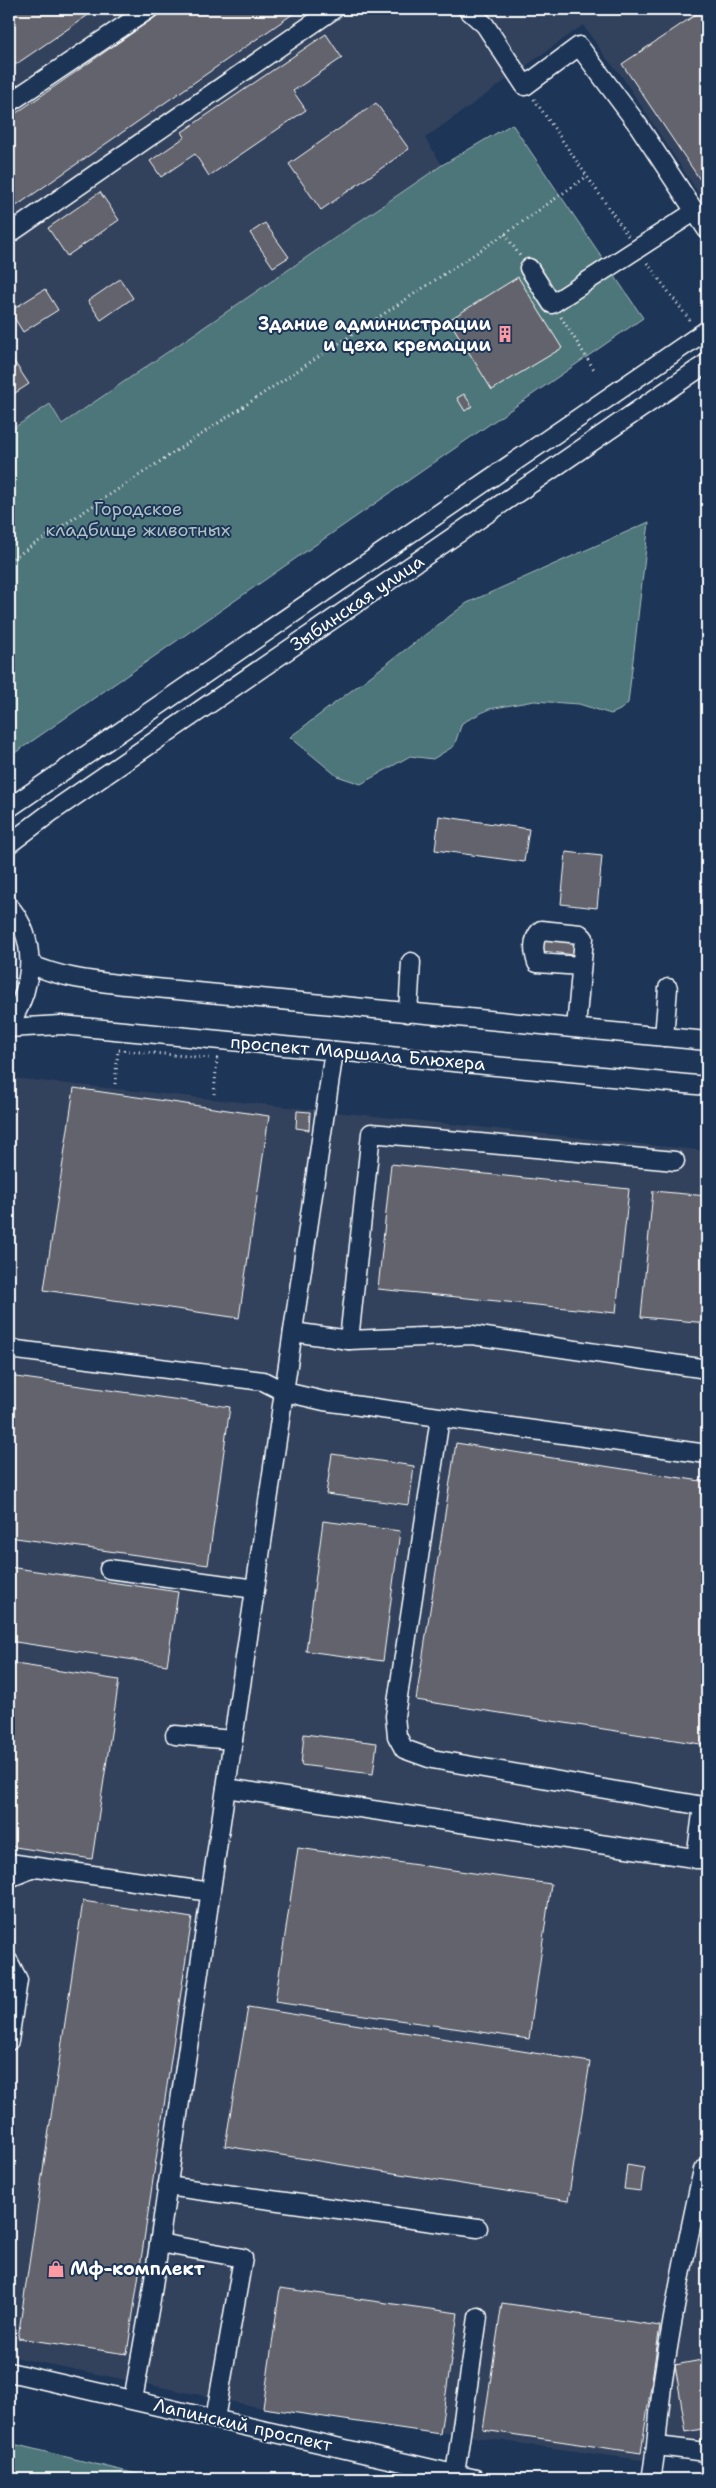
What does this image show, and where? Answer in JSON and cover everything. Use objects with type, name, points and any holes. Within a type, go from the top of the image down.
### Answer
[{"type":"street","points":[[9,102],[149,9]]},
{"type":"street","points":[[9,234],[334,9]]},
{"type":"street","points":[[467,9],[485,25],[525,86],[579,46],[638,125],[707,230]]},
{"type":"street","points":[[529,268],[552,304],[694,212]]},
{"type":"street","name":"Зыбинская улица","points":[[9,808],[707,330]]},
{"type":"street","name":"Зыбинская улица","points":[[9,844],[58,808],[707,363]]},
{"type":"street","points":[[461,499],[476,522]]},
{"type":"street","points":[[9,906],[27,940],[30,964],[23,1000],[9,1027]]},
{"type":"street","points":[[408,1013],[411,962]]},
{"type":"street","points":[[30,964],[51,973],[70,978],[126,985],[707,1041]]},
{"type":"street","points":[[576,1028],[581,966]]},
{"type":"street","points":[[664,1037],[668,988]]},
{"type":"street","name":"проспект Маршала Блюхера","points":[[9,1027],[61,1025],[707,1086]]},
{"type":"street","points":[[133,2400],[168,2186],[334,1050]]},
{"type":"street","points":[[350,1340],[371,1133],[675,1161]]},
{"type":"street","points":[[293,1332],[350,1340],[472,1335],[707,1369]]},
{"type":"street","points":[[9,1349],[263,1381],[284,1392],[324,1401],[707,1454]]},
{"type":"street","points":[[226,1788],[702,1860],[703,1806],[432,1760],[404,1749],[397,1736],[395,1716],[440,1418]]},
{"type":"street","points":[[109,1569],[256,1589]]},
{"type":"street","points":[[175,1735],[233,1740]]},
{"type":"street","points":[[9,1863],[211,1892]]},
{"type":"street","points":[[9,1878],[34,1868]]},
{"type":"street","points":[[9,1962],[18,1980],[9,2041]]},
{"type":"street","points":[[651,2479],[657,2446],[660,2402],[675,2297],[703,2170]]},
{"type":"street","points":[[168,2186],[478,2228]]},
{"type":"street","points":[[159,2243],[243,2258],[215,2419]]},
{"type":"street","points":[[455,2474],[478,2317]]},
{"type":"street","name":"Лапинский проспект","points":[[9,2372],[476,2479]]},
{"type":"street","points":[[657,2446],[707,2452]]},
{"type":"path","points":[[525,86],[633,243]]},
{"type":"path","points":[[9,561],[505,234],[586,177]]},
{"type":"path","points":[[505,234],[529,268]]},
{"type":"path","points":[[645,262],[684,312]]},
{"type":"path","points":[[552,304],[595,371]]},
{"type":"path","points":[[115,1084],[118,1050],[217,1059],[214,1094]]},
{"type":"shaded area","points":[[9,9],[707,9],[707,206],[621,75],[583,25],[425,138],[442,165],[62,424],[50,404],[9,431]]},
{"type":"shaded area","points":[[11,1078],[707,1151],[707,2436],[641,2460],[263,2408],[9,2356],[9,1080]]},
{"type":"green space","name":"Городское кладбище животных","points":[[512,124],[643,318],[9,757],[9,431],[50,404],[62,424],[442,165]]},
{"type":"green space","points":[[649,522],[628,703],[620,710],[611,714],[579,704],[534,701],[489,709],[462,723],[454,746],[433,759],[410,756],[361,784],[337,776],[290,737],[467,603]]},
{"type":"green space","points":[[9,2443],[157,2479],[9,2479]]},
{"type":"building","points":[[9,9],[97,9],[9,69]]},
{"type":"building","points":[[167,9],[300,9],[9,211],[9,118]]},
{"type":"building","points":[[704,9],[707,9],[707,190],[622,64]]},
{"type":"building","points":[[326,34],[342,58],[293,91],[306,110],[209,176],[195,154],[161,177],[150,161],[185,137],[182,132]]},
{"type":"building","points":[[376,103],[409,149],[321,210],[289,164]]},
{"type":"building","points":[[100,192],[119,220],[67,256],[48,228]]},
{"type":"building","points":[[265,223],[289,257],[273,267],[250,233]]},
{"type":"building","name":"Здание администрации и цеха кремации","points":[[518,277],[562,348],[492,390],[449,320]]},
{"type":"building","points":[[120,279],[133,298],[101,320],[88,301]]},
{"type":"building","points":[[45,289],[58,310],[23,332],[10,311]]},
{"type":"building","points":[[9,354],[29,384],[9,397]]},
{"type":"building","points":[[464,394],[472,406],[465,411],[457,398]]},
{"type":"building","points":[[439,816],[529,829],[524,862],[435,850]]},
{"type":"building","points":[[566,852],[602,856],[597,908],[561,904]]},
{"type":"building","points":[[544,938],[576,942],[575,955],[542,951]]},
{"type":"building","points":[[74,1088],[269,1116],[239,1318],[44,1290]]},
{"type":"building","points":[[297,1111],[310,1112],[309,1130],[296,1128]]},
{"type":"building","points":[[391,1164],[629,1189],[616,1313],[378,1289]]},
{"type":"building","points":[[653,1191],[707,1196],[707,1323],[641,1317]]},
{"type":"building","points":[[9,1376],[230,1407],[208,1565],[9,1537]]},
{"type":"building","points":[[456,1443],[707,1482],[707,1745],[416,1700]]},
{"type":"building","points":[[332,1454],[414,1466],[409,1505],[326,1494]]},
{"type":"building","points":[[323,1521],[400,1531],[383,1661],[306,1651]]},
{"type":"building","points":[[9,1567],[178,1592],[167,1665],[9,1641]]},
{"type":"building","points":[[9,1663],[119,1680],[92,1859],[9,1846]]},
{"type":"building","points":[[304,1734],[377,1743],[373,1774],[301,1765]]},
{"type":"building","points":[[298,1848],[551,1884],[529,2039],[275,2002]]},
{"type":"building","points":[[83,1901],[192,1918],[127,2354],[18,2338]]},
{"type":"building","points":[[248,2007],[590,2062],[568,2201],[225,2146]]},
{"type":"building","points":[[627,2165],[644,2168],[641,2191],[624,2189]]},
{"type":"building","points":[[280,2288],[458,2313],[440,2434],[263,2408]]},
{"type":"building","points":[[707,2297],[707,2330],[702,2329]]},
{"type":"building","points":[[502,2303],[660,2326],[641,2453],[483,2430]]},
{"type":"building","points":[[707,2359],[707,2428],[686,2432],[675,2365]]},
{"type":"place","name":"Здание администрации и цеха кремации","points":[[505,334]]},
{"type":"place","name":"Мф-комплект","points":[[56,2269]]}]
